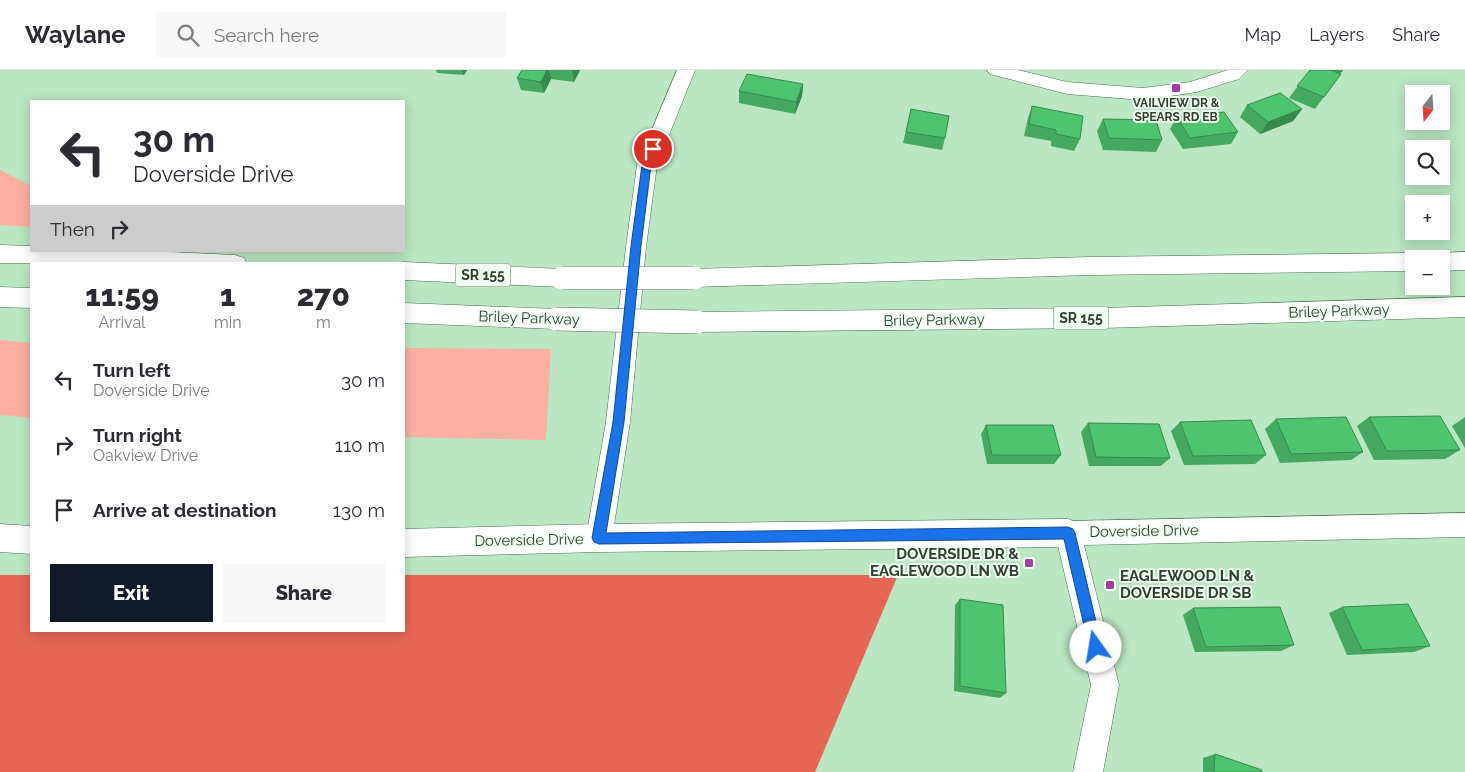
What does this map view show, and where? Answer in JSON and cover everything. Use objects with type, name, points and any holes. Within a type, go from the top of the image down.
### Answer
[{"type":"main road","points":[[0,254],[187,262]]},
{"type":"main road","points":[[1450,262],[1465,261]]},
{"type":"main road","name":"SR 155","points":[[405,271],[562,278],[694,278],[1089,266],[1405,262]]},
{"type":"main road","points":[[0,297],[30,298]]},
{"type":"main road","name":"Briley Parkway","points":[[405,313],[697,322],[1103,318],[1465,307]]},
{"type":"main road","name":"Doverside Drive","points":[[405,543],[599,538],[1068,533]]},
{"type":"main road","points":[[0,538],[30,540]]},
{"type":"street","points":[[599,538],[618,422],[636,246],[647,165],[686,70]]},
{"type":"street","points":[[996,70],[1067,88],[1143,94],[1191,88],[1234,75],[1238,70]]},
{"type":"street","name":"Doverside Drive","points":[[1068,533],[1465,524]]},
{"type":"street","points":[[1068,533],[1105,685],[1088,772]]},
{"type":"shaded area","points":[[0,170],[30,185],[30,227],[0,225]]},
{"type":"shaded area","points":[[0,340],[30,343],[30,418],[0,415]]},
{"type":"shaded area","points":[[405,348],[551,349],[546,440],[405,437]]},
{"type":"shaded area","points":[[0,575],[30,575],[30,632],[405,632],[405,575],[898,575],[815,772],[0,772]]},
{"type":"building","points":[[522,70],[547,70],[541,82],[517,78]]},
{"type":"building","points":[[1310,70],[1330,70],[1341,74],[1324,97],[1297,86]]},
{"type":"building","points":[[747,74],[803,84],[796,102],[739,91]]},
{"type":"building","points":[[1280,93],[1302,109],[1268,122],[1247,105]]},
{"type":"building","points":[[1032,106],[1083,116],[1080,139],[1056,134],[1056,130],[1029,124]]},
{"type":"building","points":[[911,109],[949,116],[945,138],[906,132]]},
{"type":"building","points":[[1224,112],[1238,132],[1190,138],[1177,117]]},
{"type":"building","points":[[1103,119],[1156,120],[1162,140],[1109,138]]},
{"type":"building","points":[[1440,416],[1460,450],[1387,451],[1369,417]]},
{"type":"building","points":[[1346,417],[1363,452],[1291,454],[1276,419]]},
{"type":"building","points":[[1251,420],[1266,455],[1193,456],[1180,422]]},
{"type":"building","points":[[1088,423],[1159,424],[1170,458],[1096,457]]},
{"type":"building","points":[[986,425],[1053,425],[1061,455],[992,455]]},
{"type":"building","points":[[960,599],[1003,605],[1006,693],[960,686]]},
{"type":"building","points":[[1408,604],[1430,646],[1362,650],[1342,607]]},
{"type":"building","points":[[1280,607],[1294,645],[1206,647],[1193,608]]},
{"type":"building","points":[[1215,754],[1262,770],[1262,772],[1214,772]]},
{"type":"place","name":"VAILVIEW DR & SPEARS RD EB","points":[[1176,88]]},
{"type":"place","name":"DOVERSIDE DR & EAGLEWOOD LN WB","points":[[1029,563]]},
{"type":"place","name":"EAGLEWOOD LN & DOVERSIDE DR SB","points":[[1110,585]]},
{"type":"route","points":[[653,149],[647,165],[636,246],[618,422],[599,538],[1068,533],[1096,647]]}]
